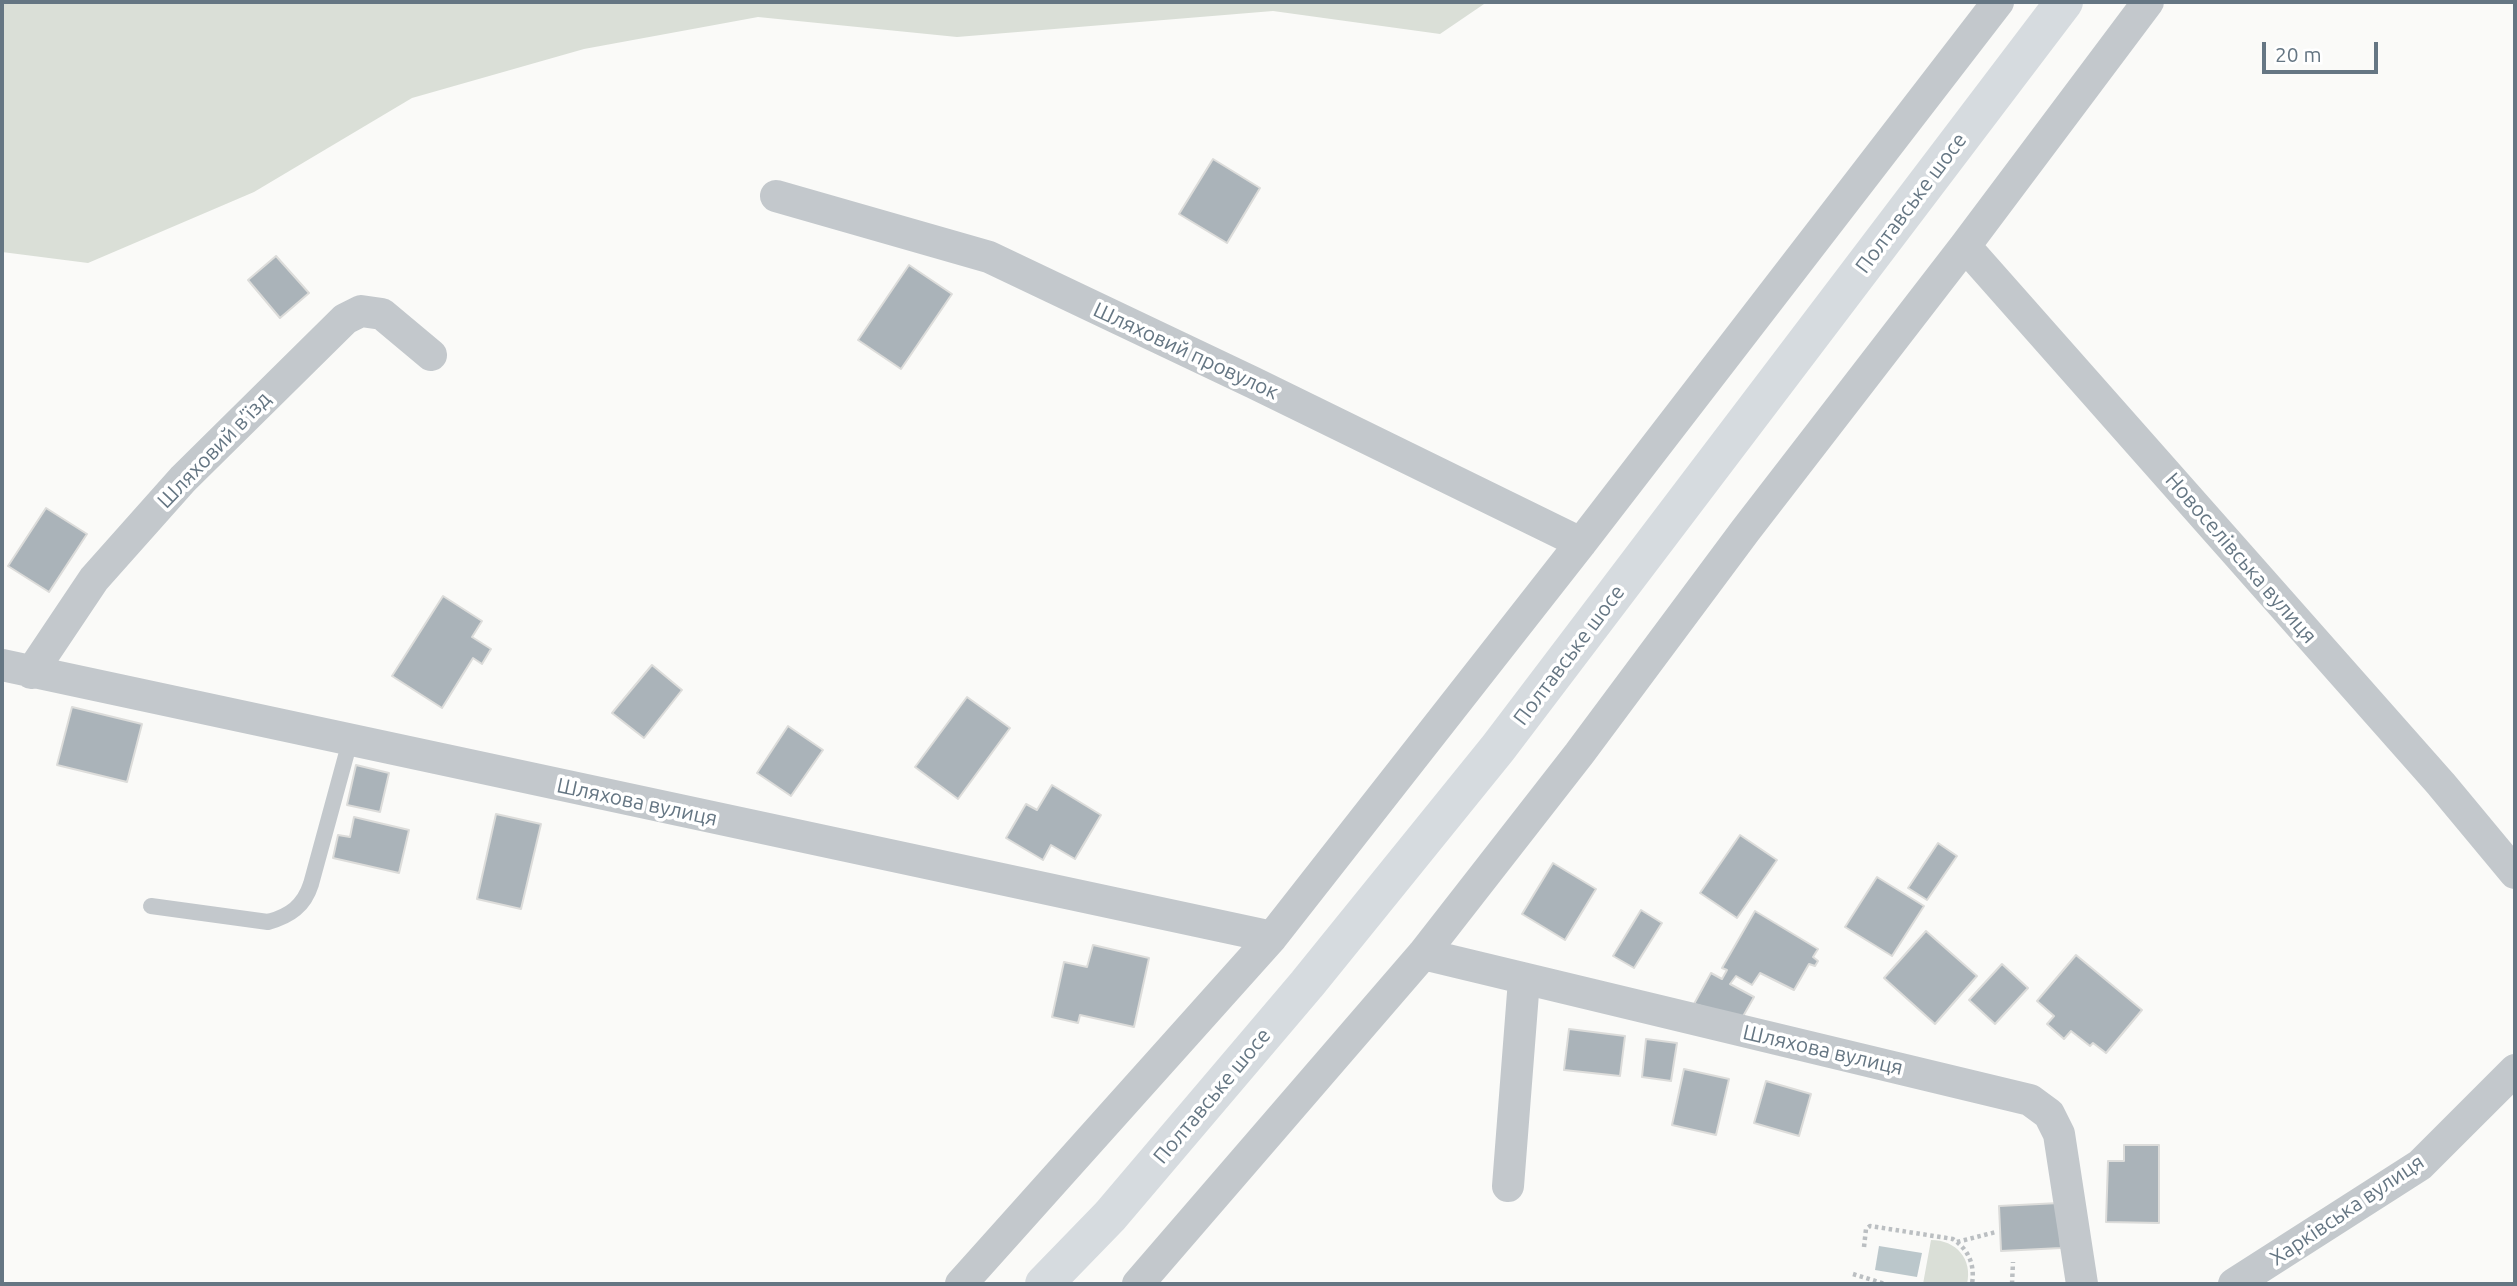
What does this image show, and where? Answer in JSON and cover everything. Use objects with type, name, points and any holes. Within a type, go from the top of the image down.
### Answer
[{"type":"highway","name":"Полтавське шосе","points":[[1044,1284],[1110,1216],[1307,984],[1490,759],[2064,2]]},
{"type":"street","points":[[961,1284],[1272,937],[1581,543],[1998,2]]},
{"type":"street","points":[[1138,1284],[1423,954],[1579,754],[1745,531],[1965,246],[2148,2]]},
{"type":"street","name":"Шляховий провулок","points":[[776,196],[989,257],[1581,543]]},
{"type":"street","name":"Новоселівська вулиця","points":[[1965,246],[2441,784],[2515,873]]},
{"type":"street","name":"Шляховий в’їзд","points":[[16,669],[183,479],[345,319],[361,311],[382,314],[431,355]]},
{"type":"street","name":"Шляхова вулиця","points":[[16,669],[1272,937]]},
{"type":"street","name":"Шляхова вулиця","points":[[1423,954],[2030,1100],[2049,1114],[2060,1134],[2082,1284]]},
{"type":"street","points":[[1508,1186],[1524,980]]},
{"type":"street","name":"Харківська вулиця","points":[[2234,1284],[2420,1165],[2515,1070]]},
{"type":"lane","points":[[150,906],[268,922],[282,918],[296,909],[307,895],[311,884],[350,741]]},
{"type":"path","points":[[1864,1247],[1866,1229],[1870,1226],[1943,1236],[1957,1242],[1967,1253],[1972,1262],[1972,1284]]},
{"type":"path","points":[[1957,1242],[1996,1232]]},
{"type":"path","points":[[2012,1284],[2013,1262]]},
{"type":"path","points":[[1853,1274],[1885,1284]]},
{"type":"shaded area","points":[[2,2],[1487,2],[1440,34],[1273,11],[957,37],[758,17],[584,49],[412,98],[254,192],[88,263],[2,252]]},
{"type":"shaded area","points":[[1931,1240],[1948,1243],[1961,1253],[1967,1267],[1967,1284],[1923,1284]]},
{"type":"shaded area","points":[[1879,1246],[1922,1253],[1917,1277],[1875,1270]]},
{"type":"building","points":[[1213,159],[1260,188],[1227,243],[1179,214]]},
{"type":"building","points":[[276,256],[309,293],[280,318],[248,280]]},
{"type":"building","points":[[909,265],[952,294],[901,369],[858,340]]},
{"type":"building","points":[[46,508],[87,534],[49,592],[8,566]]},
{"type":"building","points":[[443,596],[482,621],[472,637],[491,649],[482,664],[473,658],[442,708],[392,676]]},
{"type":"building","points":[[652,665],[682,690],[644,738],[612,713]]},
{"type":"building","points":[[967,697],[1010,728],[958,799],[915,767]]},
{"type":"building","points":[[72,707],[142,724],[127,782],[57,765]]},
{"type":"building","points":[[788,726],[823,750],[791,796],[757,773]]},
{"type":"building","points":[[356,765],[389,773],[380,812],[347,805]]},
{"type":"building","points":[[1052,785],[1101,815],[1075,859],[1051,845],[1043,860],[1006,838],[1026,804],[1037,810]]},
{"type":"building","points":[[496,814],[541,824],[521,909],[477,899]]},
{"type":"building","points":[[354,817],[409,830],[399,873],[333,858],[338,835],[350,837]]},
{"type":"building","points":[[1740,835],[1777,860],[1737,918],[1700,893]]},
{"type":"building","points":[[1938,843],[1957,856],[1927,900],[1908,888]]},
{"type":"building","points":[[1553,863],[1596,889],[1565,940],[1522,914]]},
{"type":"building","points":[[1877,877],[1924,906],[1892,956],[1845,927]]},
{"type":"building","points":[[1641,910],[1662,923],[1634,968],[1613,956]]},
{"type":"building","points":[[1755,911],[1818,949],[1813,957],[1818,961],[1815,966],[1809,964],[1794,990],[1760,973],[1752,985],[1736,976],[1730,984],[1754,997],[1742,1018],[1694,1004],[1711,973],[1722,979],[1727,970],[1722,968]]},
{"type":"building","points":[[1926,931],[1977,976],[1935,1024],[1884,978]]},
{"type":"building","points":[[1093,945],[1149,958],[1134,1027],[1080,1015],[1078,1023],[1052,1017],[1064,962],[1087,967]]},
{"type":"building","points":[[2076,955],[2142,1010],[2106,1053],[2093,1043],[2090,1046],[2071,1031],[2064,1039],[2047,1024],[2054,1016],[2037,1001]]},
{"type":"building","points":[[2002,964],[2028,988],[1995,1024],[1969,1000]]},
{"type":"building","points":[[1569,1029],[1625,1036],[1620,1076],[1564,1070]]},
{"type":"building","points":[[1646,1039],[1677,1043],[1671,1081],[1642,1077]]},
{"type":"building","points":[[1684,1069],[1729,1079],[1716,1135],[1672,1125]]},
{"type":"building","points":[[1766,1081],[1811,1094],[1799,1136],[1754,1123]]},
{"type":"building","points":[[2124,1145],[2159,1145],[2159,1223],[2106,1222],[2108,1161],[2124,1161]]},
{"type":"building","points":[[2059,1203],[2061,1248],[2001,1251],[1999,1206]]}]
